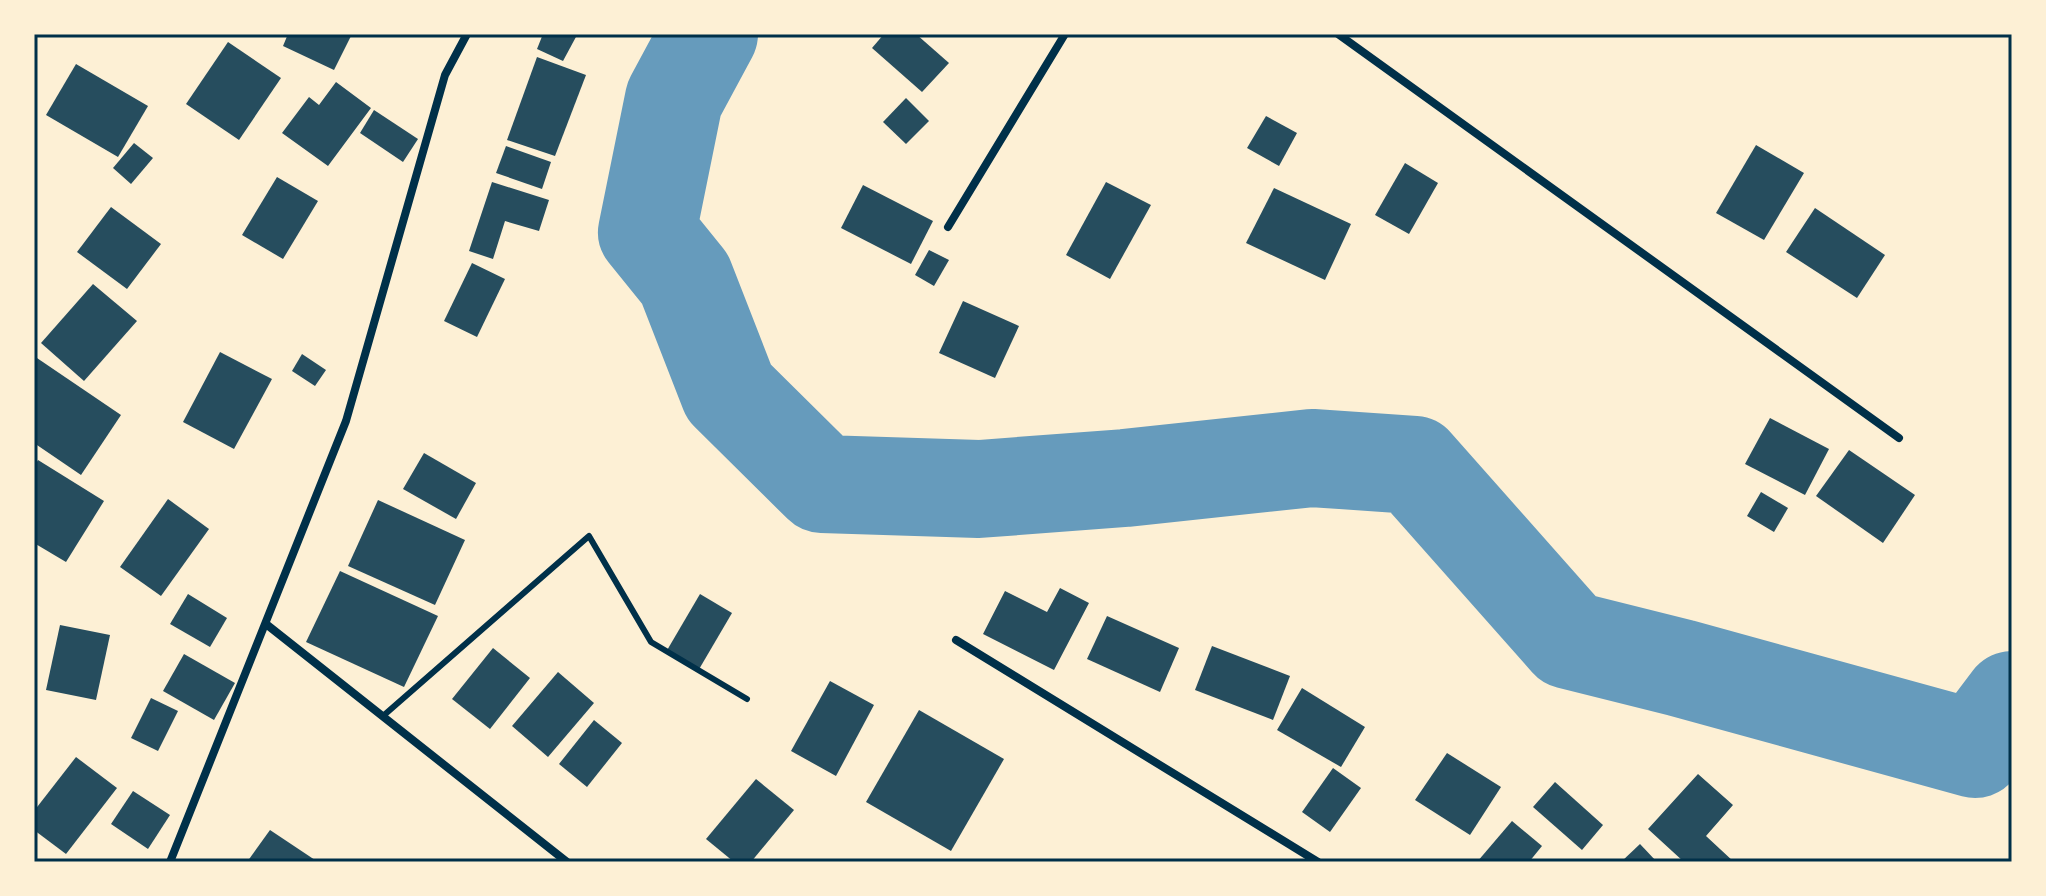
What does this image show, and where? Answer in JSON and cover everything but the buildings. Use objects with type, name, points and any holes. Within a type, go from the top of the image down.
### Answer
[{"type":"street","points":[[170,862],[346,421],[445,75],[467,34]]},
{"type":"street","points":[[948,227],[1065,34]]},
{"type":"street","points":[[1338,34],[1899,438]]},
{"type":"street","points":[[266,624],[567,862]]},
{"type":"street","points":[[956,640],[1318,862]]},
{"type":"lane","points":[[383,716],[589,536],[651,642],[747,699]]},
{"type":"waterway","points":[[709,34],[674,99],[647,232],[685,279],[729,392],[822,484],[979,489],[1125,478],[1312,458],[1414,465],[1569,640],[1975,749],[2012,700]]}]
